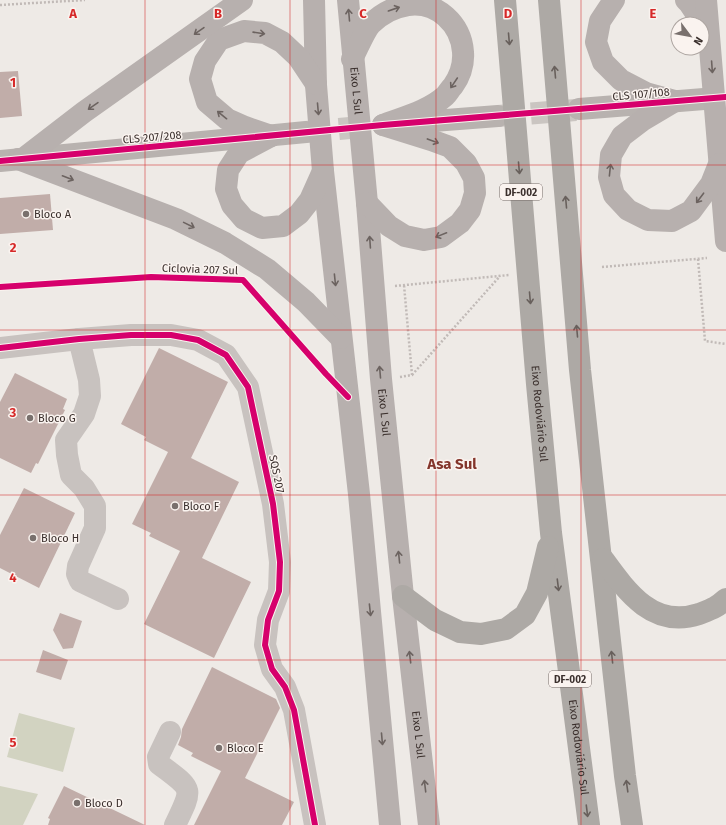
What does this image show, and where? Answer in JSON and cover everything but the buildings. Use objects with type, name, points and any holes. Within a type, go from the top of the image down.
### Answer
[{"type":"highway","name":"Eixo Rodoviário Sul","points":[[505,0],[536,376],[551,532],[589,825]]},
{"type":"highway","points":[[549,0],[580,370],[624,768],[632,825]]},
{"type":"highway","points":[[403,596],[435,620],[460,632],[481,634],[506,629],[525,615],[537,593],[551,532]]},
{"type":"highway","points":[[601,557],[624,589],[642,605],[668,617],[691,616],[716,608],[726,599]]},
{"type":"main road","points":[[14,160],[242,0]]},
{"type":"main road","points":[[314,0],[316,85],[341,338],[359,494],[390,825]]},
{"type":"main road","name":"Eixo L Sul","points":[[348,0],[352,59],[367,203],[381,379],[403,596],[429,825]]},
{"type":"main road","points":[[614,0],[600,21],[596,42],[603,62],[621,80],[646,93],[675,101]]},
{"type":"main road","points":[[686,0],[690,3],[698,16]]},
{"type":"main road","points":[[706,0],[707,16]]},
{"type":"main road","points":[[352,59],[370,25],[389,10],[408,5],[428,6],[443,14],[457,28],[463,45],[464,63],[457,80],[446,95],[422,111],[377,126]]},
{"type":"main road","points":[[271,136],[227,119],[207,102],[200,79],[204,61],[219,40],[244,31],[265,33],[282,42],[298,56],[316,85]]},
{"type":"main road","points":[[710,47],[726,241]]},
{"type":"main road","points":[[675,101],[643,120],[622,136],[611,156],[609,177],[614,195],[628,210],[648,220],[672,221],[691,210],[711,184],[719,164]]},
{"type":"main road","points":[[367,203],[389,226],[405,236],[424,240],[441,237],[460,223],[470,210],[475,193],[474,178],[466,163],[450,147],[431,140],[377,126]]},
{"type":"main road","points":[[271,136],[239,153],[228,170],[226,189],[232,205],[244,219],[262,228],[283,226],[298,214],[310,200],[324,171]]},
{"type":"main road","points":[[14,160],[176,219],[225,242],[267,269],[306,302],[341,338]]},
{"type":"street","name":"CLS 107/108","points":[[579,109],[704,99]]},
{"type":"street","points":[[377,126],[498,116]]},
{"type":"street","name":"CLS 207/208","points":[[14,160],[306,132]]},
{"type":"street","name":"SQS 207","points":[[0,348],[131,335],[171,335],[198,340],[226,355],[248,387],[272,504],[280,562],[279,591],[268,620],[265,645],[272,669],[285,687],[294,710],[315,825]]},
{"type":"street","points":[[79,339],[89,380],[90,396],[84,414],[66,440],[67,455],[71,475],[84,488],[96,506],[95,528],[78,566],[77,574],[80,581],[118,599]]},
{"type":"street","points":[[170,732],[158,757],[158,761],[159,764],[185,785],[188,792],[187,800],[175,825]]},
{"type":"path","points":[[0,5],[85,0]]},
{"type":"path","points":[[602,267],[707,258]]},
{"type":"path","points":[[698,259],[706,341],[726,344]]},
{"type":"path","points":[[395,286],[511,274]]},
{"type":"path","points":[[381,379],[412,375],[500,276]]},
{"type":"path","points":[[404,285],[412,375]]},
{"type":"green space","points":[[19,713],[75,728],[63,772],[7,757]]},
{"type":"green space","points":[[0,786],[38,794],[23,825],[0,825]]},
{"type":"tunnel","points":[[498,116],[576,110]]},
{"type":"tunnel","points":[[306,132],[371,126]]},
{"type":"cycle path","points":[[0,161],[383,125],[726,97]]},
{"type":"cycle path","name":"Ciclovia 207 Sul","points":[[0,287],[151,277],[243,280],[348,397]]},
{"type":"cycle path","points":[[0,348],[131,335],[171,335],[198,340],[226,355],[248,387],[273,504],[280,562],[279,591],[268,620],[265,645],[272,669],[285,687],[294,710],[315,825]]},
{"type":"place","name":"Bloco A","points":[[26,214]]},
{"type":"place","name":"Bloco G","points":[[30,418]]},
{"type":"place","name":"Bloco F","points":[[175,506]]},
{"type":"place","name":"Bloco H","points":[[33,538]]},
{"type":"place","name":"Bloco E","points":[[219,748]]},
{"type":"place","name":"Bloco D","points":[[77,803]]},
{"type":"district","name":"Asa Sul","points":[[452,464]]}]
